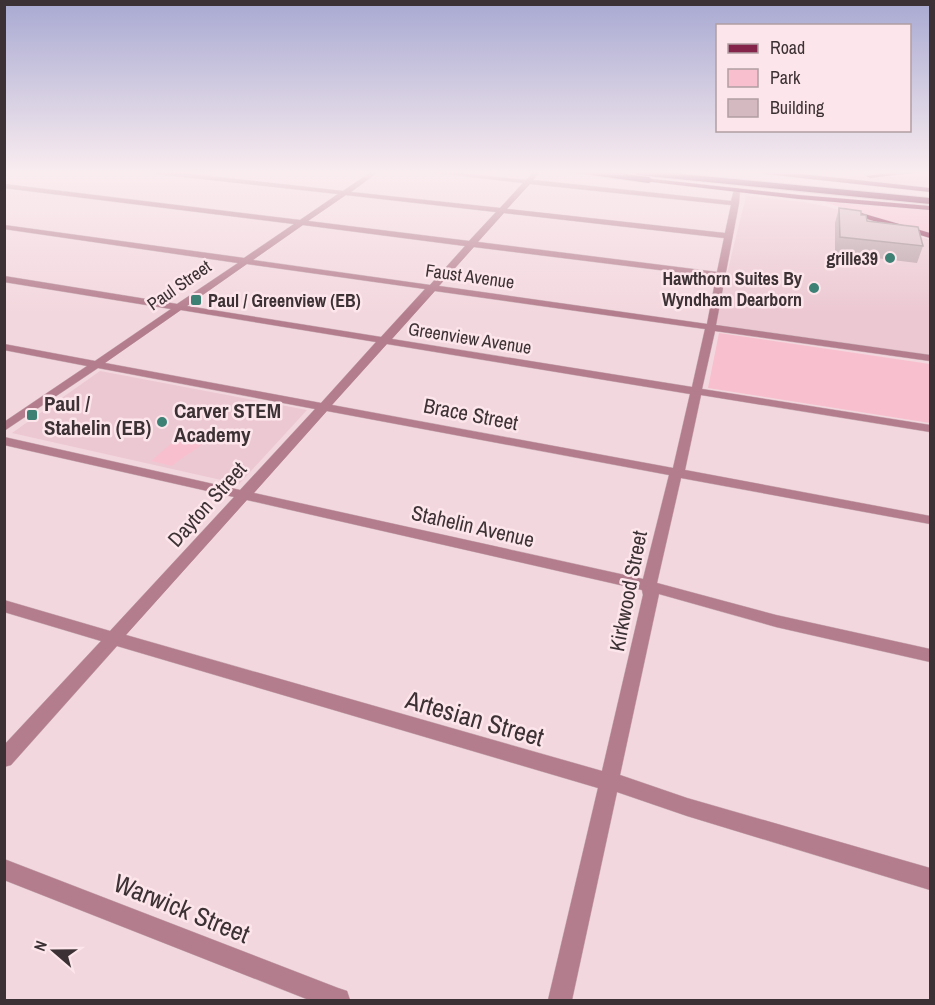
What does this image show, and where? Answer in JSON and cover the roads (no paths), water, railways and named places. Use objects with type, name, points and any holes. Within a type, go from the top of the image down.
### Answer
[{"type":"main road","points":[[875,219],[930,236]]},
{"type":"street","points":[[268,219],[721,276]]},
{"type":"street","name":"Paul Street","points":[[4,428],[307,219]]},
{"type":"street","name":"Dayton Street","points":[[4,759],[494,219]]},
{"type":"street","points":[[580,219],[729,236]]},
{"type":"street","name":"Kirkwood Street","points":[[560,1000],[651,595],[649,586],[673,479],[678,473],[732,219]]},
{"type":"street","name":"Faust Avenue","points":[[4,227],[930,358]]},
{"type":"street","name":"Greenview Avenue","points":[[4,279],[930,429]]},
{"type":"street","name":"Brace Street","points":[[4,347],[930,520]]},
{"type":"street","name":"Stahelin Avenue","points":[[4,441],[649,586],[777,621],[930,656]]},
{"type":"street","name":"Artesian Street","points":[[4,606],[625,785],[687,807],[930,879]]},
{"type":"street","name":"Warwick Street","points":[[4,869],[338,1000]]},
{"type":"place","name":"grille39","points":[[890,258]]},
{"type":"place","name":"Hawthorn Suites By Wyndham Dearborn","points":[[814,288]]},
{"type":"place","name":"Paul / Greenview (EB)","points":[[196,300]]},
{"type":"place","name":"Paul / Stahelin (EB)","points":[[32,415]]},
{"type":"place","name":"Carver STEM Academy","points":[[162,422]]}]
